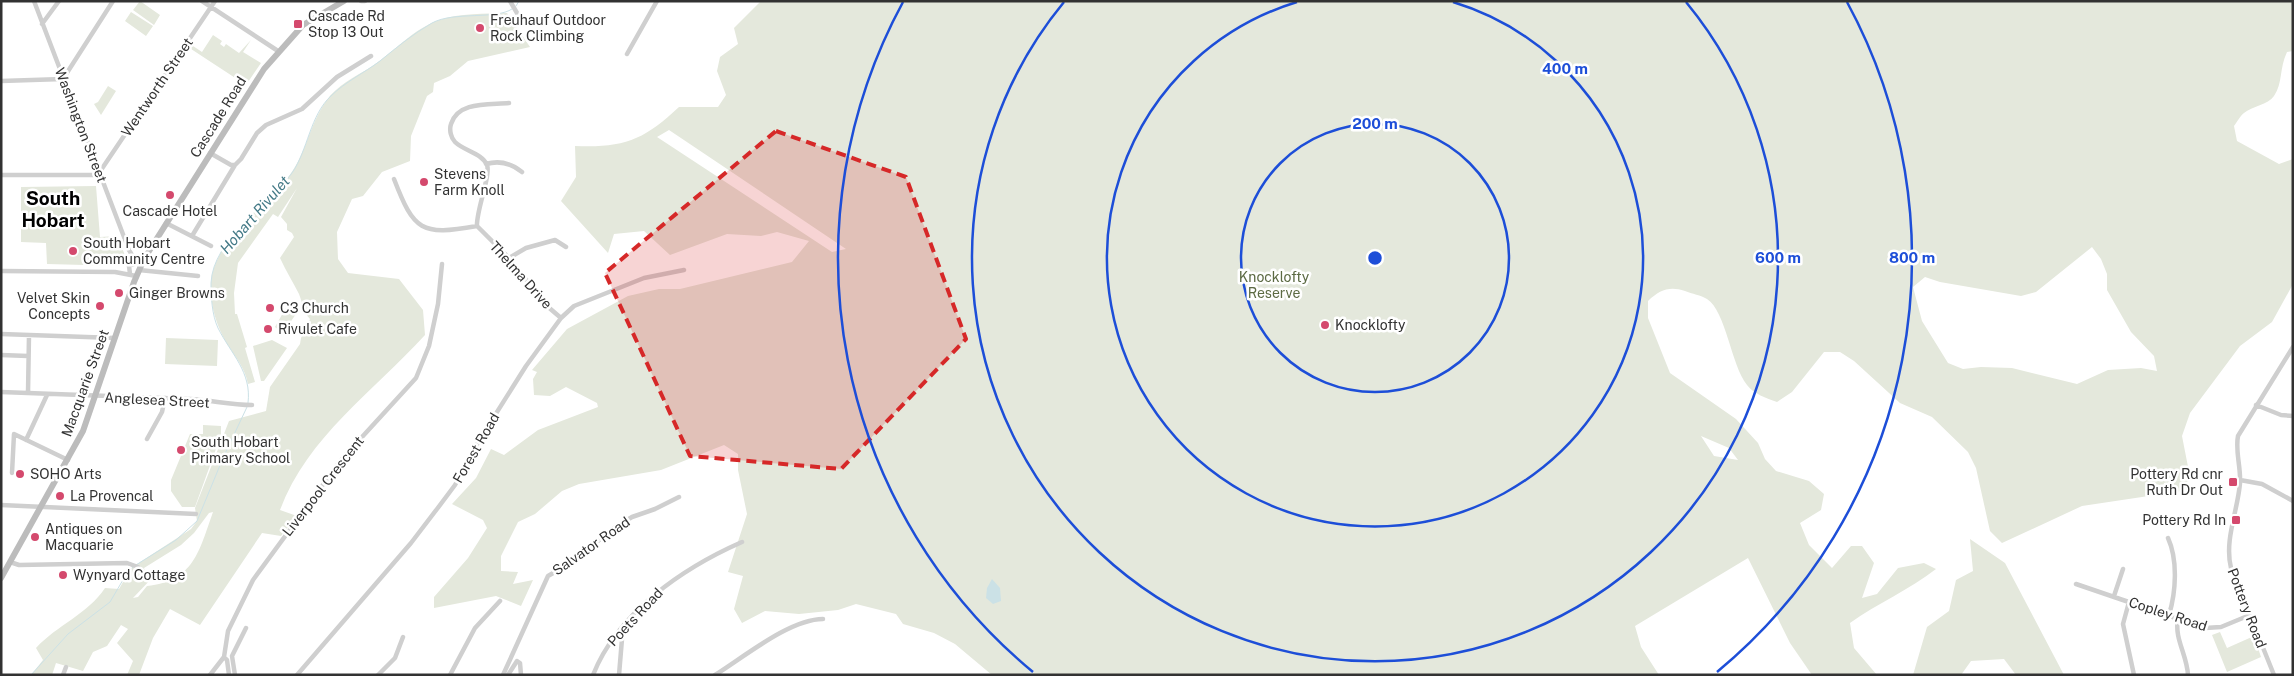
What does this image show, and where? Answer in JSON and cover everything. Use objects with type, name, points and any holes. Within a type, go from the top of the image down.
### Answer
[{"type":"street","name":"Washington Street","points":[[34,1],[136,270]]},
{"type":"street","points":[[42,24],[59,1]]},
{"type":"street","points":[[1,81],[63,80],[113,1]]},
{"type":"street","points":[[202,1],[278,51]]},
{"type":"street","name":"Wentworth Street","points":[[99,174],[215,1]]},
{"type":"street","name":"Cascade Road","points":[[136,270],[251,88],[278,51],[303,26],[344,1]]},
{"type":"street","points":[[627,54],[657,1]]},
{"type":"street","points":[[511,2],[516,11]]},
{"type":"street","points":[[192,236],[235,165],[241,159],[257,133],[266,126],[302,109],[337,77],[371,56]]},
{"type":"street","points":[[394,179],[408,214],[420,226],[437,231],[477,226],[477,215],[488,168],[486,164],[455,142],[451,132],[451,123],[456,114],[463,109],[509,103]]},
{"type":"street","points":[[210,153],[231,165],[235,165]]},
{"type":"street","points":[[486,164],[499,161],[515,166],[522,172]]},
{"type":"street","points":[[1,175],[99,174]]},
{"type":"street","points":[[166,223],[211,246]]},
{"type":"street","name":"Thelma Drive","points":[[477,226],[509,258],[535,292],[561,318]]},
{"type":"street","points":[[509,258],[526,248],[556,240],[566,247]]},
{"type":"street","name":"Washington Street","points":[[129,250],[129,266],[136,270]]},
{"type":"street","name":"Liverpool Crescent","points":[[210,675],[224,656],[228,631],[253,580],[341,460],[416,378],[429,346],[438,304],[442,264]]},
{"type":"street","points":[[115,272],[129,266],[136,270]]},
{"type":"street","points":[[1,271],[115,272],[136,270],[198,276]]},
{"type":"street","name":"Macquarie Street","points":[[1,578],[83,431],[136,270]]},
{"type":"street","name":"Forest Road","points":[[297,675],[438,509],[455,485],[484,432],[526,366],[561,318],[574,306],[644,278],[684,270]]},
{"type":"street","points":[[1,334],[115,338]]},
{"type":"street","points":[[28,394],[29,335]]},
{"type":"street","name":"Pottery Road","points":[[2274,675],[2229,556],[2240,480],[2237,448],[2238,436],[2293,347]]},
{"type":"street","points":[[1,355],[28,356]]},
{"type":"street","name":"Anglesea Street","points":[[1,392],[208,400],[252,405]]},
{"type":"street","points":[[26,440],[47,394]]},
{"type":"street","points":[[148,439],[162,412],[165,398]]},
{"type":"street","points":[[2256,405],[2281,414],[2293,416]]},
{"type":"street","points":[[12,473],[14,434],[68,460]]},
{"type":"street","points":[[2240,480],[2262,484],[2293,501]]},
{"type":"street","name":"Salvator Road","points":[[503,675],[548,576],[572,562],[619,525],[679,497]]},
{"type":"street","points":[[1,504],[196,514]]},
{"type":"street","points":[[2168,538],[2172,547],[2175,590],[2169,616]]},
{"type":"street","name":"Poets Road","points":[[593,675],[607,647],[648,599],[663,586],[742,542]]},
{"type":"street","points":[[10,562],[19,565],[130,564],[138,567]]},
{"type":"street","name":"Copley Road","points":[[2114,596],[2123,570]]},
{"type":"street","name":"Copley Road","points":[[2076,584],[2211,629],[2250,615]]},
{"type":"street","points":[[450,675],[475,628],[500,601]]},
{"type":"street","points":[[2129,602],[2122,624],[2134,675]]},
{"type":"street","points":[[2178,618],[2176,631],[2186,661],[2188,675]]},
{"type":"street","points":[[716,675],[781,632],[823,619]]},
{"type":"street","points":[[235,675],[232,656],[246,628]]},
{"type":"street","points":[[619,675],[622,639],[620,632]]},
{"type":"street","points":[[380,674],[398,653],[403,637]]},
{"type":"street","name":"Liverpool Crescent","points":[[224,656],[227,660],[230,675]]},
{"type":"street","points":[[508,675],[517,661],[520,663],[521,675]]},
{"type":"street","points":[[63,675],[66,667]]},
{"type":"highlighted area","points":[[776,131],[906,177],[966,339],[841,469],[690,456],[605,273]]},
{"type":"green space","points":[[140,1],[160,15],[154,25],[133,10]]},
{"type":"green space","name":"Knocklofty Reserve","points":[[761,1],[2293,1],[2293,51],[2287,52],[2277,91],[2268,101],[2244,113],[2234,126],[2237,141],[2279,164],[2293,159],[2293,284],[2272,322],[2240,346],[2190,413],[2182,436],[2190,477],[2182,491],[2082,506],[2002,543],[1990,531],[1976,468],[1968,452],[1932,417],[1900,403],[1854,361],[1840,352],[1824,352],[1792,392],[1777,402],[1757,393],[1747,385],[1741,376],[1719,315],[1714,305],[1707,299],[1685,291],[1669,289],[1657,294],[1648,301],[1648,318],[1670,373],[1736,419],[1758,443],[1765,459],[1776,471],[1809,481],[1824,494],[1821,510],[1800,523],[1809,545],[1832,568],[1851,546],[1862,546],[1874,563],[1862,598],[1877,594],[1898,568],[1924,563],[1936,569],[1850,623],[1854,648],[1877,675],[1812,675],[1790,643],[1748,558],[1635,626],[1641,647],[1659,675],[992,675],[955,644],[934,633],[903,624],[896,614],[856,604],[838,610],[799,614],[765,611],[742,623],[734,609],[743,576],[728,572],[747,514],[738,470],[738,454],[724,445],[661,470],[579,484],[562,491],[535,514],[518,522],[501,556],[501,571],[518,572],[513,584],[533,580],[521,606],[496,596],[434,608],[434,597],[468,558],[487,528],[483,520],[452,504],[476,478],[491,449],[504,455],[538,430],[598,407],[597,403],[566,387],[550,396],[534,395],[533,379],[537,372],[532,370],[567,329],[628,296],[659,289],[680,289],[792,262],[809,241],[777,232],[761,236],[727,234],[670,255],[644,231],[614,234],[608,253],[561,201],[576,177],[575,146],[607,145],[632,140],[655,127],[679,107],[718,107],[726,95],[717,71],[720,57],[738,44],[734,28]],"holes":[[[669,130],[846,249],[832,252],[657,137]],[[2092,247],[2101,259],[2107,274],[2107,290],[2131,332],[2154,356],[2157,371],[2141,368],[2108,370],[2077,384],[2012,368],[1981,367],[1963,369],[1948,363],[1922,321],[1913,287],[1925,277],[1940,282],[2021,296],[2036,292]],[[1701,436],[1729,448],[1738,460],[1714,456]]]},
{"type":"green space","points":[[131,12],[153,26],[146,36],[125,21]]},
{"type":"green space","points":[[507,13],[530,47],[468,61],[450,76],[434,83],[433,92],[427,96],[411,136],[410,161],[382,172],[363,196],[352,199],[337,232],[338,259],[348,273],[399,279],[423,310],[425,335],[343,416],[307,459],[292,484],[280,510],[297,516],[281,536],[262,533],[200,625],[170,609],[153,638],[139,675],[127,675],[133,661],[117,643],[128,629],[121,625],[107,646],[93,652],[83,671],[56,663],[52,675],[31,675],[43,660],[36,648],[44,640],[90,605],[105,588],[119,589],[131,568],[191,529],[197,521],[195,508],[229,421],[266,411],[270,387],[300,344],[310,319],[280,258],[294,237],[287,230],[287,224],[281,217],[297,188],[278,217],[273,214],[238,263],[234,293],[235,314],[237,314],[247,347],[245,348],[255,382],[248,384],[242,368],[220,330],[213,307],[211,283],[220,255],[229,241],[292,172],[326,101],[341,86],[371,67],[412,35],[430,24],[455,16]],"holes":[[[213,512],[198,551],[185,571],[163,583],[147,586],[138,597],[133,598],[153,577],[146,574],[144,568],[181,545],[194,533],[209,513]]]},
{"type":"green space","points":[[213,35],[222,41],[220,44],[224,47],[226,44],[239,53],[251,40],[243,52],[261,63],[246,85],[188,47],[190,44],[202,52]]},
{"type":"green space","points":[[108,86],[116,91],[101,115],[94,104],[98,102]]},
{"type":"green space","points":[[96,186],[100,237],[117,236],[127,260],[123,266],[47,264],[46,243],[21,242],[21,187]]},
{"type":"green space","points":[[288,304],[298,311],[283,333],[275,327]]},
{"type":"green space","points":[[166,338],[218,340],[217,366],[165,364]]},
{"type":"green space","points":[[272,340],[287,348],[264,381],[261,381],[253,346]]},
{"type":"green space","points":[[203,425],[221,426],[221,435],[195,507],[182,507],[171,491],[171,480],[190,434],[203,434]]},
{"type":"green space","points":[[1970,539],[2005,563],[2064,675],[2016,675],[2004,659],[1971,661],[1961,675],[1913,675],[1927,627],[1949,611],[1956,580],[1973,571]]},
{"type":"green space","points":[[2220,632],[2227,648],[2254,636],[2261,657],[2227,672],[2212,635]]},
{"type":"shaded area","points":[[992,579],[1000,588],[1001,601],[993,604],[986,598],[987,588]]},
{"type":"waterway","name":"Hobart Rivulet","points":[[516,6],[519,1]]},
{"type":"waterway","name":"Hobart Rivulet","points":[[248,403],[247,382],[244,373],[218,328],[213,312],[211,283],[214,267],[221,252],[243,224],[292,173],[302,154],[318,113],[336,91],[432,23],[452,17],[496,14],[512,9]]},
{"type":"waterway","name":"Hobart Rivulet","points":[[136,565],[176,540],[197,521],[247,407]]},
{"type":"waterway","name":"Hobart Rivulet","points":[[31,675],[68,634],[110,602],[127,573],[133,567]]},
{"type":"place","name":"Cascade Rd Stop 13 Out","points":[[298,24]]},
{"type":"place","name":"Freuhauf Outdoor Rock Climbing","points":[[480,28]]},
{"type":"place","name":"Stevens Farm Knoll","points":[[424,182]]},
{"type":"place","name":"Cascade Hotel","points":[[170,195]]},
{"type":"place","name":"South Hobart Community Centre","points":[[73,251]]},
{"type":"place","name":"Ginger Browns","points":[[119,293]]},
{"type":"place","name":"Velvet Skin Concepts","points":[[100,306]]},
{"type":"place","name":"C3 Church","points":[[270,308]]},
{"type":"place","name":"Knocklofty","points":[[1325,325]]},
{"type":"place","name":"Rivulet Cafe","points":[[268,329]]},
{"type":"place","name":"South Hobart Primary School","points":[[181,450]]},
{"type":"place","name":"SOHO Arts","points":[[20,474]]},
{"type":"place","name":"Pottery Rd cnr Ruth Dr Out","points":[[2233,482]]},
{"type":"place","name":"La Provencal","points":[[60,496]]},
{"type":"place","name":"Pottery Rd In","points":[[2236,520]]},
{"type":"place","name":"Antiques on Macquarie","points":[[35,537]]},
{"type":"place","name":"Wynyard Cottage","points":[[63,575]]},
{"type":"district","name":"South Hobart","points":[[53,209]]}]
